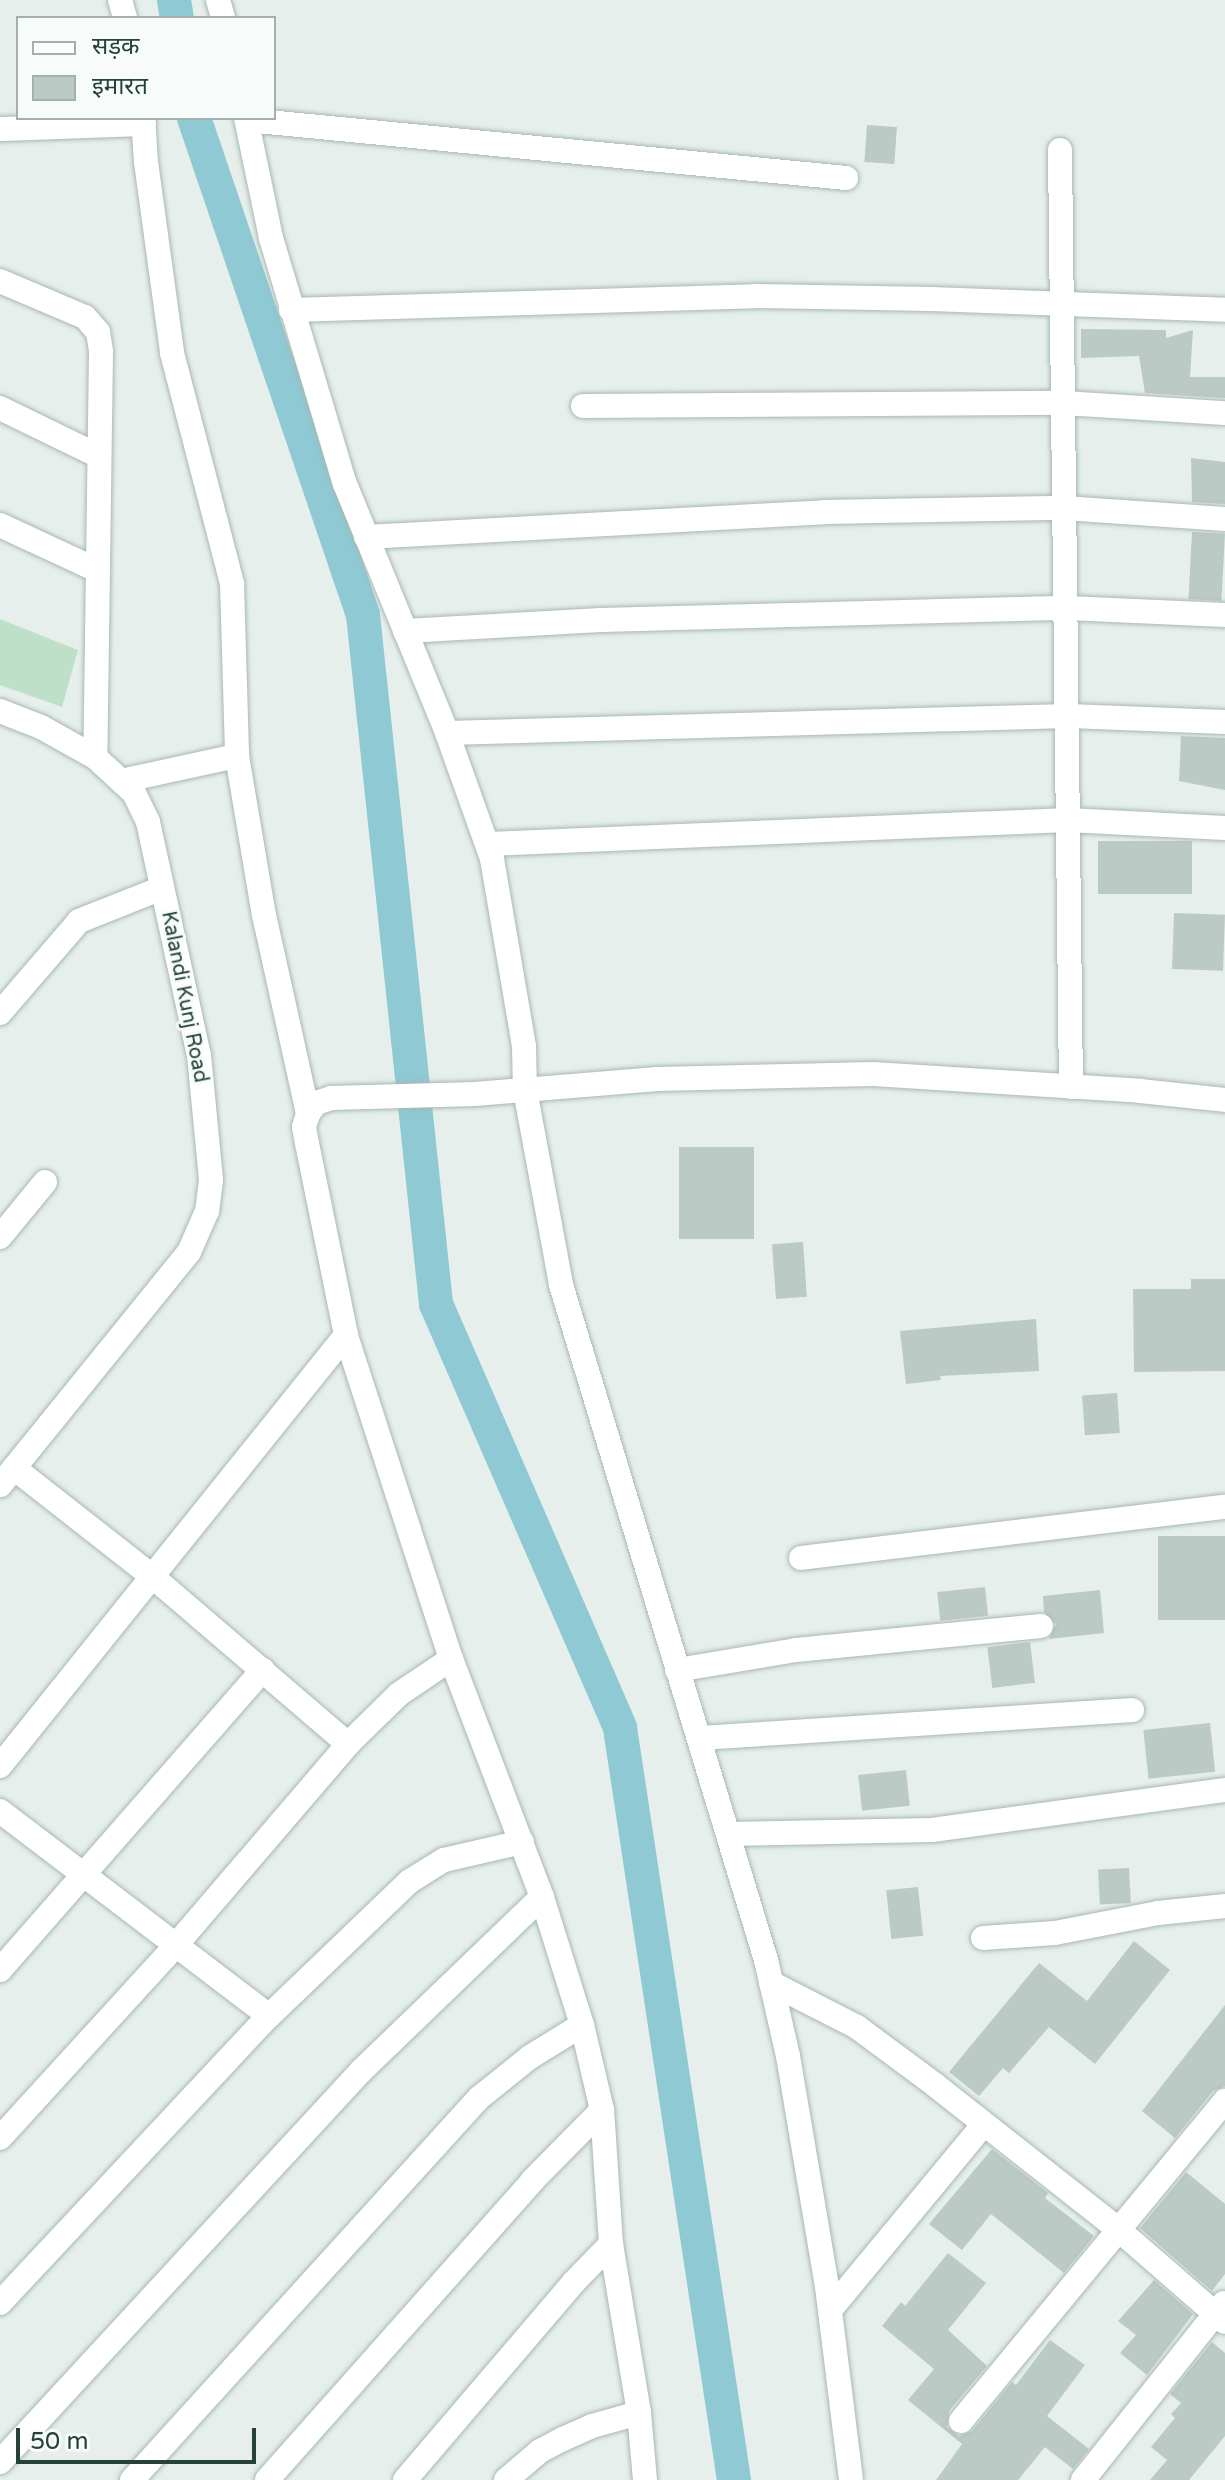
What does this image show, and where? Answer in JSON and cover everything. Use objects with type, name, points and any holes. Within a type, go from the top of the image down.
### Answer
[{"type":"street","points":[[247,120],[261,201],[345,484],[447,733],[488,844],[513,972],[524,1047],[525,1090],[561,1285],[677,1670],[701,1738],[771,1983],[788,2056],[830,2310],[851,2480]]},
{"type":"street","points":[[257,120],[846,178]]},
{"type":"street","points":[[0,129],[143,121],[172,353],[232,584],[237,756],[264,915],[308,1114]]},
{"type":"street","points":[[1060,150],[1071,1087]]},
{"type":"street","points":[[0,281],[85,317],[98,332],[101,352],[97,455],[95,757]]},
{"type":"street","points":[[291,310],[755,296],[1225,310]]},
{"type":"street","points":[[583,406],[1064,403],[1225,413]]},
{"type":"street","points":[[0,408],[97,455]]},
{"type":"street","points":[[366,537],[824,512],[1064,508],[1225,519]]},
{"type":"street","points":[[0,525],[97,570]]},
{"type":"street","points":[[405,631],[601,620],[1067,608],[1225,615]]},
{"type":"street","name":"Kalandi Kunj Road","points":[[0,711],[41,727],[95,757],[134,793],[148,822],[199,1055],[211,1180],[207,1211],[189,1252],[7,1477]]},
{"type":"street","points":[[447,733],[1069,716],[1225,722]]},
{"type":"street","points":[[121,781],[237,756]]},
{"type":"street","points":[[488,844],[1068,820],[1225,828]]},
{"type":"street","points":[[0,1013],[79,921],[162,888]]},
{"type":"street","points":[[645,2480],[639,2413],[611,2244],[602,2110],[582,2025],[542,1897],[451,1659],[346,1335],[304,1127],[308,1114],[316,1103],[331,1098],[475,1094],[657,1079],[873,1074],[1225,1100]]},
{"type":"street","points":[[0,1237],[45,1182]]},
{"type":"street","points":[[0,1766],[346,1335]]},
{"type":"street","points":[[7,1477],[153,1577],[348,1744]]},
{"type":"street","points":[[801,1558],[1225,1507]]},
{"type":"street","points":[[677,1670],[796,1650],[1041,1626]]},
{"type":"street","points":[[0,2138],[176,1945],[348,1744],[399,1694],[451,1659]]},
{"type":"street","points":[[0,1970],[86,1876],[263,1670]]},
{"type":"street","points":[[701,1738],[1132,1710]]},
{"type":"street","points":[[729,1834],[932,1830],[1225,1790]]},
{"type":"street","points":[[0,1811],[269,2016]]},
{"type":"street","points":[[0,2303],[269,2016],[425,1869],[463,1854],[522,1842]]},
{"type":"street","points":[[0,2462],[361,2071],[542,1897]]},
{"type":"street","points":[[983,1938],[1055,1933],[1158,1913],[1225,1906]]},
{"type":"street","points":[[771,1983],[857,2027],[1222,2312],[1083,2480]]},
{"type":"street","points":[[132,2480],[479,2098],[530,2057],[582,2025]]},
{"type":"street","points":[[961,2421],[1225,2101]]},
{"type":"street","points":[[267,2480],[532,2181],[602,2110]]},
{"type":"street","points":[[830,2310],[984,2124]]},
{"type":"street","points":[[405,2480],[574,2282],[611,2244]]},
{"type":"street","points":[[506,2480],[524,2463],[563,2439],[592,2426],[639,2413]]},
{"type":"green space","points":[[0,619],[78,650],[62,707],[0,685]]},
{"type":"building","points":[[867,125],[897,127],[894,164],[864,162]]},
{"type":"building","points":[[1081,329],[1166,330],[1166,338],[1193,330],[1190,377],[1225,377],[1225,398],[1145,393],[1139,356],[1081,358]]},
{"type":"building","points":[[1191,458],[1225,462],[1225,504],[1192,502]]},
{"type":"building","points":[[1192,532],[1225,534],[1221,601],[1188,599]]},
{"type":"building","points":[[1181,736],[1225,738],[1225,790],[1179,781]]},
{"type":"building","points":[[1098,841],[1192,841],[1192,894],[1098,894]]},
{"type":"building","points":[[1174,913],[1225,915],[1223,971],[1172,969]]},
{"type":"building","points":[[679,1147],[754,1147],[754,1239],[679,1239]]},
{"type":"building","points":[[803,1242],[807,1297],[776,1299],[772,1244]]},
{"type":"building","points":[[1191,1279],[1225,1279],[1225,1371],[1134,1372],[1133,1289],[1191,1289]]},
{"type":"building","points":[[1036,1319],[1039,1371],[940,1376],[941,1380],[906,1384],[900,1331]]},
{"type":"building","points":[[1117,1393],[1120,1433],[1085,1435],[1082,1395]]},
{"type":"building","points":[[1158,1536],[1225,1536],[1225,1620],[1158,1620]]},
{"type":"building","points":[[985,1587],[988,1616],[940,1621],[937,1592]]},
{"type":"building","points":[[1100,1590],[1104,1633],[1049,1639],[1056,1624],[1044,1612],[1043,1596]]},
{"type":"building","points":[[1030,1642],[1035,1683],[992,1688],[987,1647]]},
{"type":"building","points":[[1210,1723],[1215,1772],[1148,1779],[1143,1730]]},
{"type":"building","points":[[906,1770],[910,1806],[862,1811],[858,1775]]},
{"type":"building","points":[[1129,1868],[1131,1903],[1100,1905],[1098,1870]]},
{"type":"building","points":[[918,1887],[923,1936],[891,1939],[886,1890]]},
{"type":"building","points":[[1134,1941],[1170,1970],[1095,2064],[1049,2027],[1009,2073],[1003,2068],[979,2096],[949,2072],[1039,1963],[1087,2001]]},
{"type":"building","points":[[1225,2005],[1225,2086],[1213,2091],[1175,2138],[1142,2111]]},
{"type":"building","points":[[992,2149],[1048,2193],[1045,2198],[1094,2236],[1064,2273],[991,2214],[962,2250],[929,2224]]},
{"type":"building","points":[[1186,2172],[1225,2204],[1225,2274],[1212,2291],[1140,2228]]},
{"type":"building","points":[[948,2253],[986,2283],[948,2330],[987,2366],[949,2411],[947,2427],[959,2436],[972,2431],[1012,2382],[1016,2385],[1050,2340],[1085,2365],[1047,2416],[1089,2449],[1073,2469],[1045,2447],[1018,2480],[936,2480],[962,2444],[908,2400],[934,2369],[882,2326],[901,2302],[905,2306]]},
{"type":"building","points":[[1154,2280],[1193,2314],[1147,2375],[1120,2353],[1136,2335],[1118,2321]]},
{"type":"building","points":[[1212,2342],[1225,2353],[1225,2436],[1189,2480],[1150,2480],[1167,2460],[1151,2447],[1175,2418],[1171,2414],[1181,2403],[1170,2394]]},
{"type":"waterway","points":[[174,0],[177,16]]},
{"type":"waterway","points":[[195,120],[363,615],[436,1304],[620,1728],[734,2480]]}]
